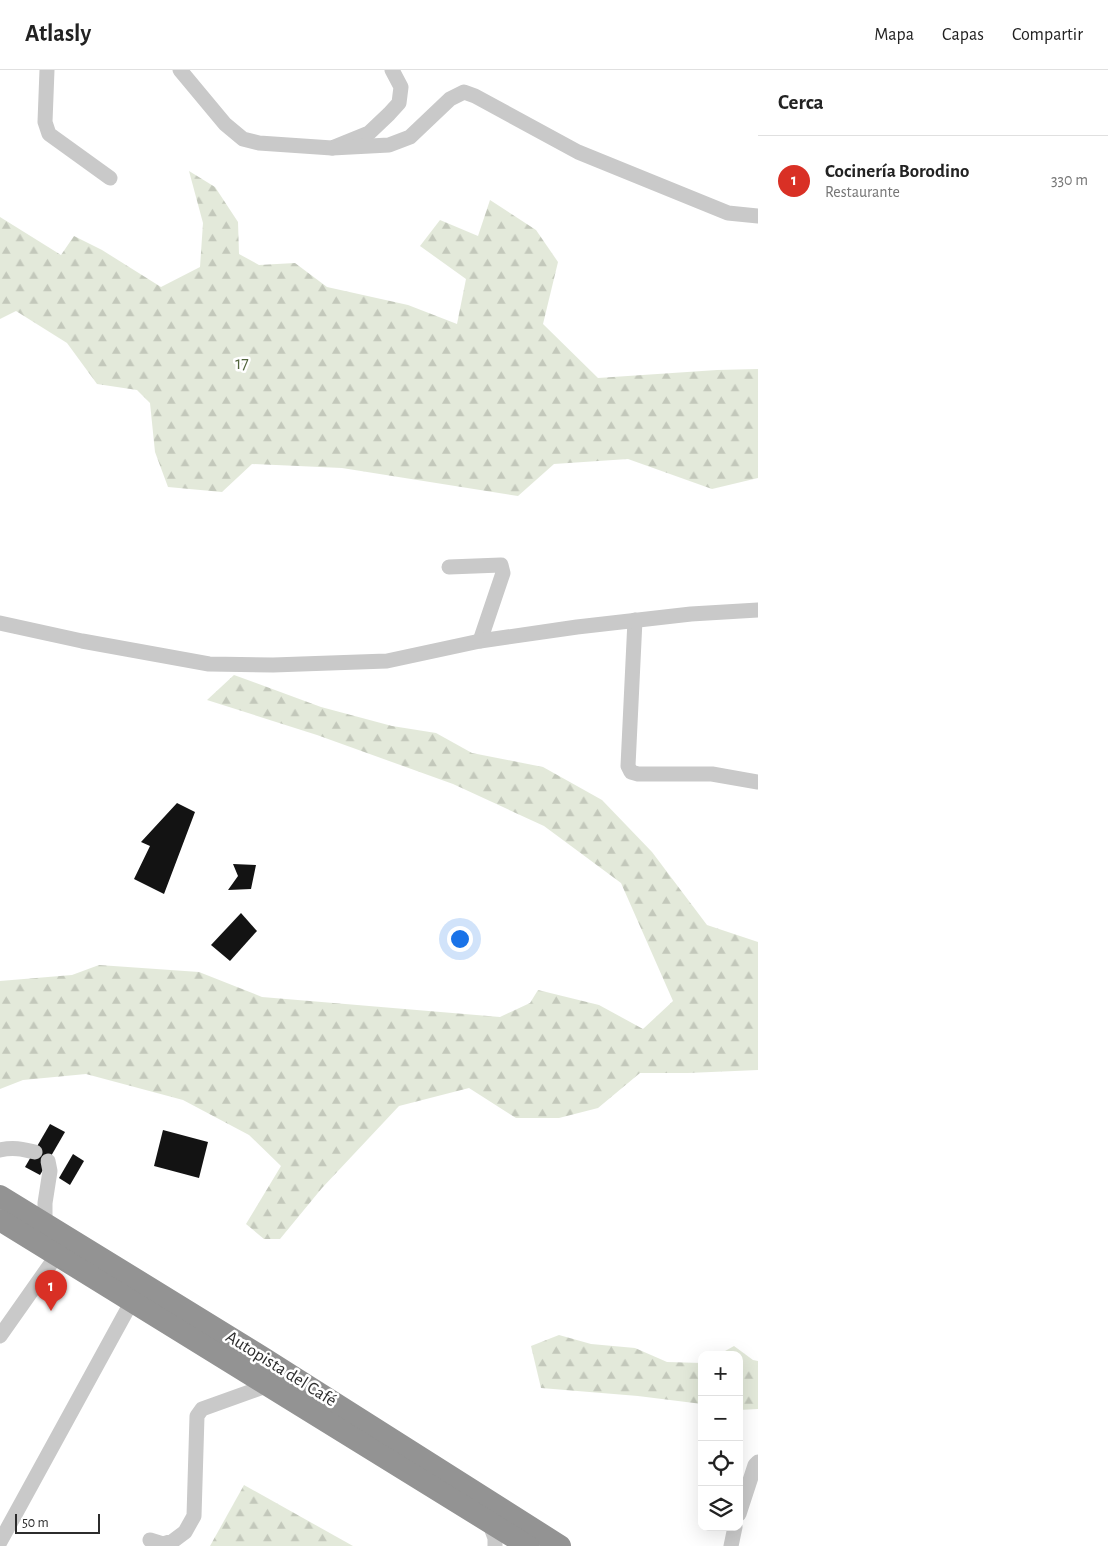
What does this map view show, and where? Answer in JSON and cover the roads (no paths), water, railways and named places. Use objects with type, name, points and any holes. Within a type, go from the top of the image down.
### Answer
[{"type":"highway","name":"Autopista del Café","points":[[0,1196],[262,1357],[560,1546]]},
{"type":"highway","name":"Autopista del Café","points":[[0,1220],[528,1546]]},
{"type":"street","points":[[47,70],[46,122],[49,134],[110,178]]},
{"type":"street","points":[[180,70],[225,124],[243,138],[259,143],[332,148],[389,145],[410,137],[450,99],[464,92],[475,96],[578,152],[728,213],[758,216]]},
{"type":"street","points":[[332,148],[369,133],[399,103],[400,87],[392,70]]},
{"type":"street","points":[[449,567],[501,565],[503,573],[480,641]]},
{"type":"street","points":[[0,623],[82,641],[209,664],[273,665],[387,661],[480,641],[635,620],[758,610]]},
{"type":"street","points":[[635,620],[628,766],[631,772],[638,774],[712,774],[758,782]]},
{"type":"street","points":[[0,1150],[22,1148],[35,1152]]},
{"type":"street","points":[[45,1225],[50,1171],[48,1162]]},
{"type":"street","points":[[0,1336],[57,1255]]},
{"type":"street","points":[[0,1542],[132,1301]]},
{"type":"street","points":[[150,1540],[163,1544],[172,1542],[186,1532],[194,1516],[197,1416],[202,1408],[268,1385]]},
{"type":"street","points":[[743,1502],[758,1462]]},
{"type":"street","points":[[489,1522],[495,1538],[495,1546]]},
{"type":"street","points":[[731,1546],[734,1531]]},
{"type":"place","name":"Cocinería Borodino","points":[[51,1311]]},
{"type":"park label","name":"17","points":[[242,364]]}]
